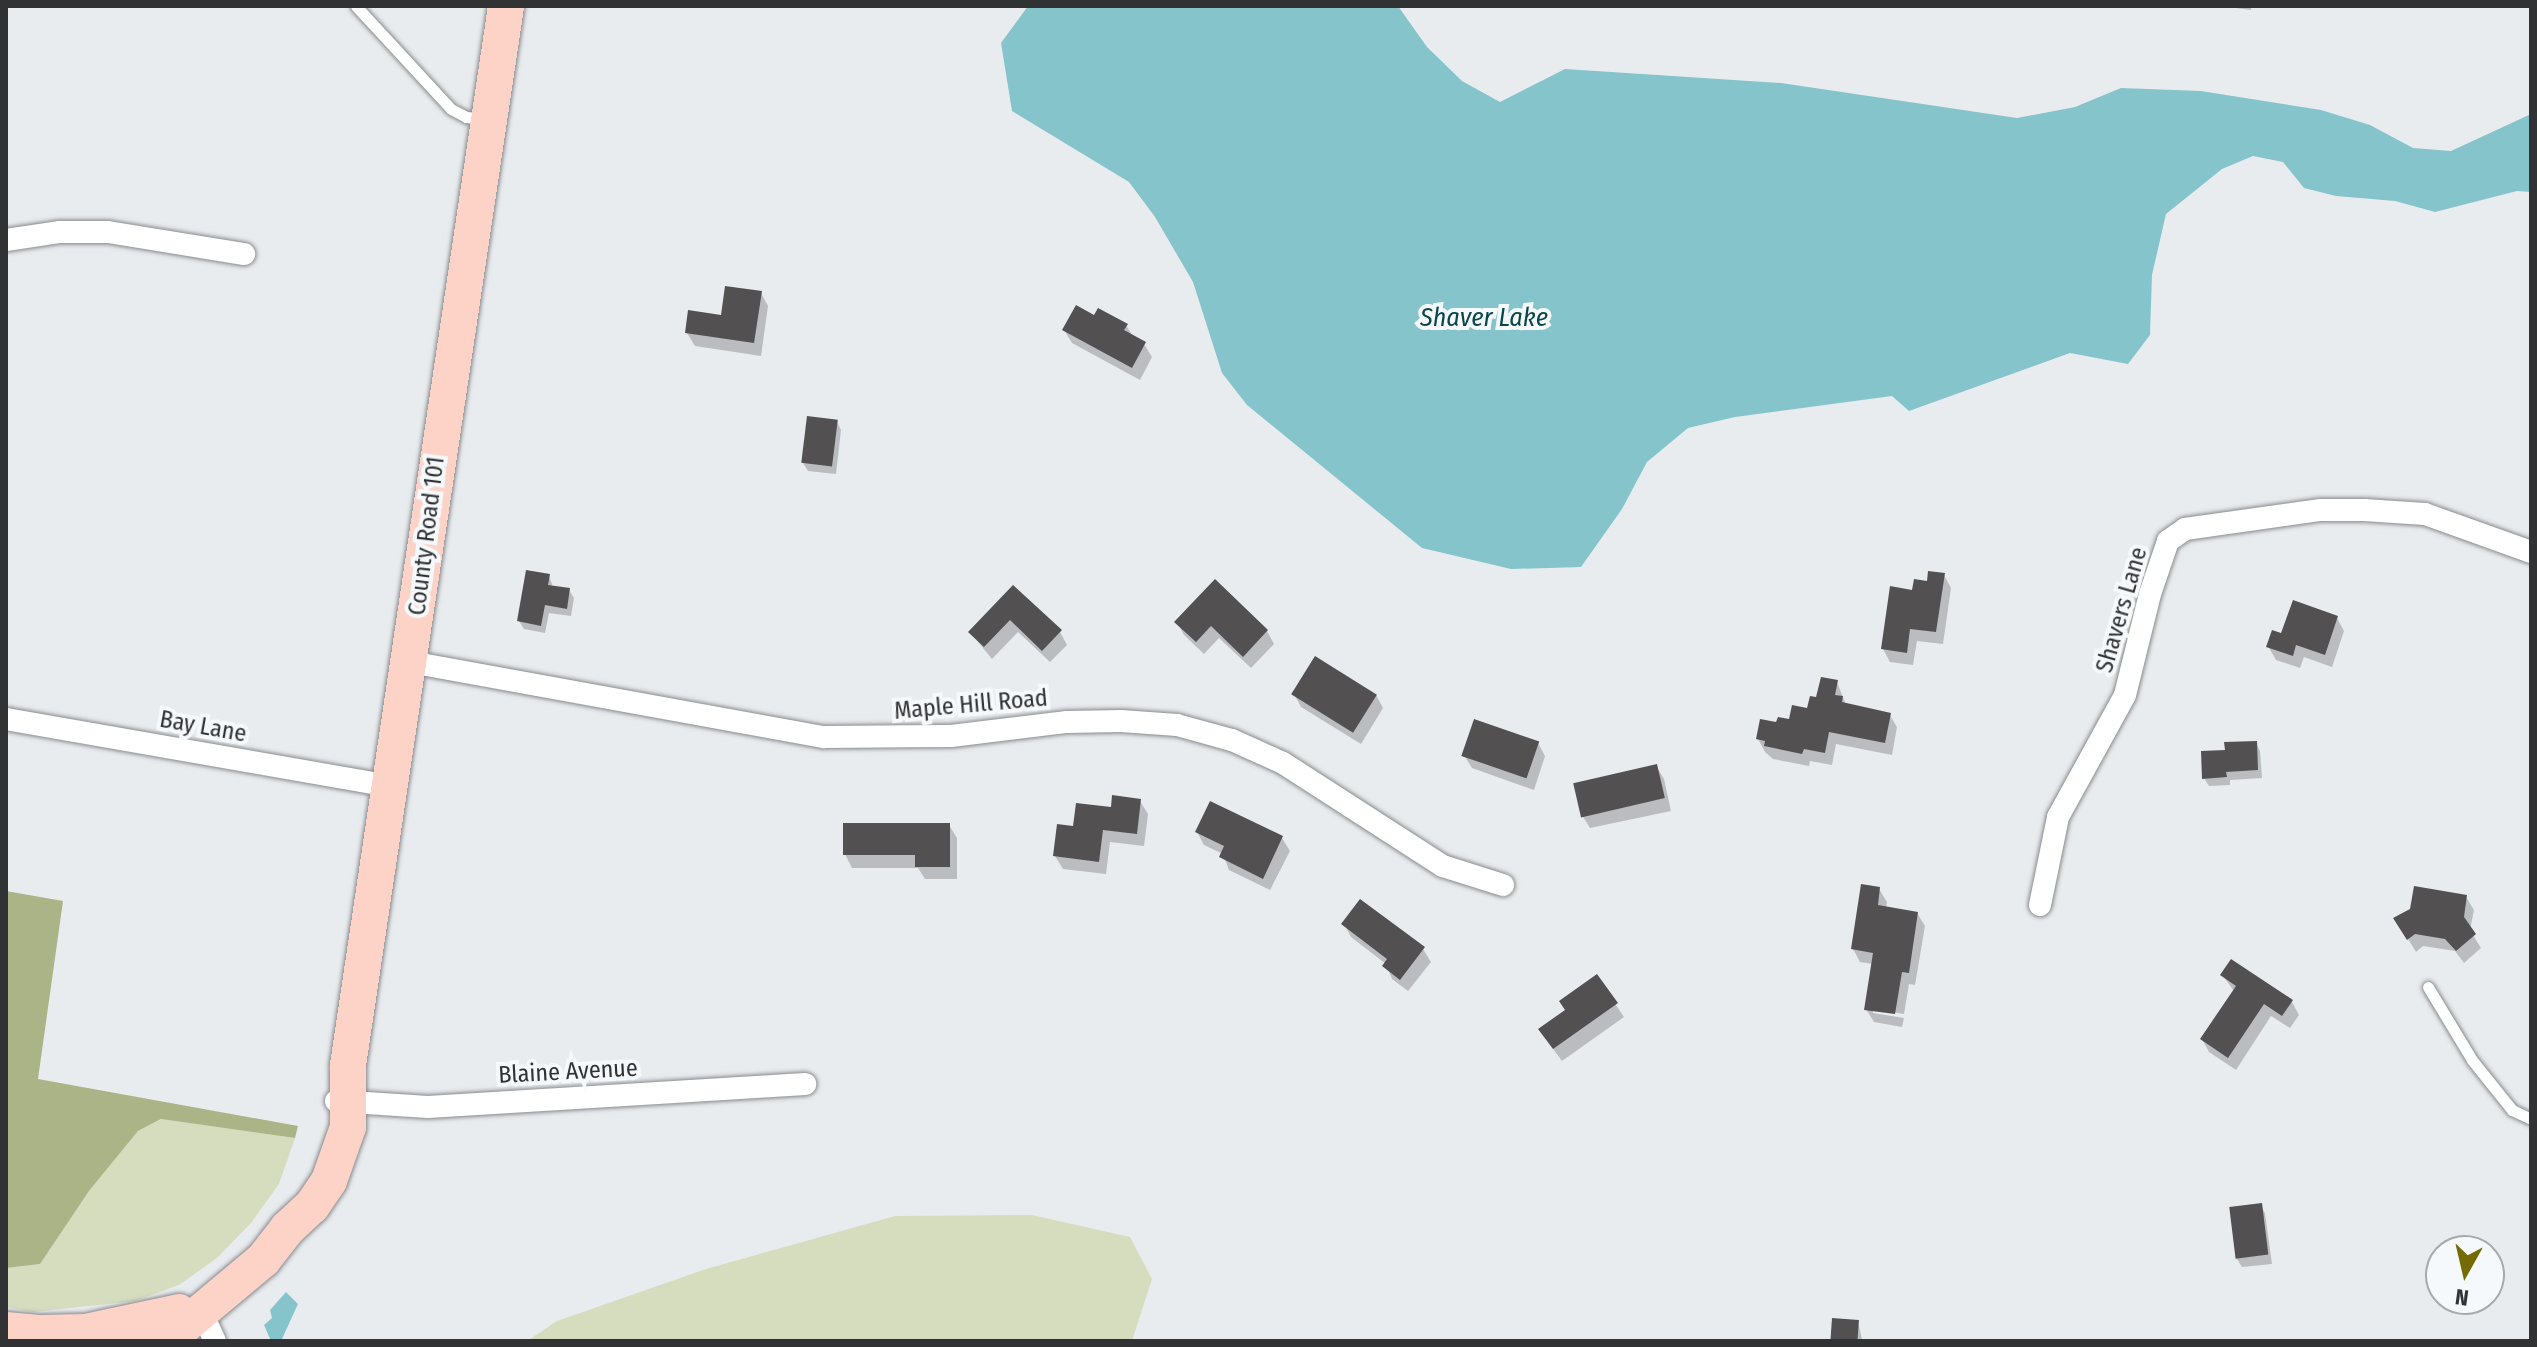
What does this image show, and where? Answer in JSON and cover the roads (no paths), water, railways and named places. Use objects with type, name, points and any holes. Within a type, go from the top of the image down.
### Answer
[{"type":"main road","name":"County Road 101","points":[[148,1341],[178,1331],[208,1326],[243,1279],[287,1229],[342,1102],[506,6]]},
{"type":"main road","points":[[6,1330],[59,1337],[169,1313],[208,1326]]},
{"type":"street","points":[[6,240],[60,232],[108,232],[244,254]]},
{"type":"street","name":"Shavers Lane","points":[[2040,905],[2058,817],[2125,695],[2150,594],[2168,541],[2185,529],[2321,510],[2364,510],[2425,514],[2531,552]]},
{"type":"street","name":"Maple Hill Road","points":[[410,662],[824,737],[951,736],[1067,722],[1121,721],[1177,725],[1232,740],[1283,763],[1443,866],[1503,885]]},
{"type":"street","name":"Bay Lane","points":[[6,719],[391,786]]},
{"type":"street","name":"Blaine Avenue","points":[[342,1102],[428,1107],[805,1084]]},
{"type":"lane","points":[[356,6],[451,109],[466,117],[489,120]]},
{"type":"lane","points":[[2428,987],[2488,1080],[2512,1110],[2531,1119]]},
{"type":"water","name":"Shaver Lake","points":[[1028,6],[1398,6],[1427,47],[1462,81],[1500,102],[1565,69],[1781,83],[2017,118],[2075,107],[2121,88],[2201,91],[2321,110],[2370,125],[2413,148],[2451,151],[2531,114],[2531,192],[2517,191],[2435,212],[2395,201],[2336,196],[2304,188],[2283,162],[2253,156],[2222,169],[2166,214],[2152,275],[2150,335],[2128,364],[2070,353],[1909,411],[1892,396],[1735,417],[1688,428],[1647,462],[1622,509],[1581,567],[1511,569],[1422,548],[1247,405],[1222,373],[1193,282],[1155,217],[1129,182],[1012,111],[1001,43]]},
{"type":"water","points":[[286,1292],[298,1304],[282,1339],[271,1341],[264,1325],[272,1318],[270,1310]]}]
